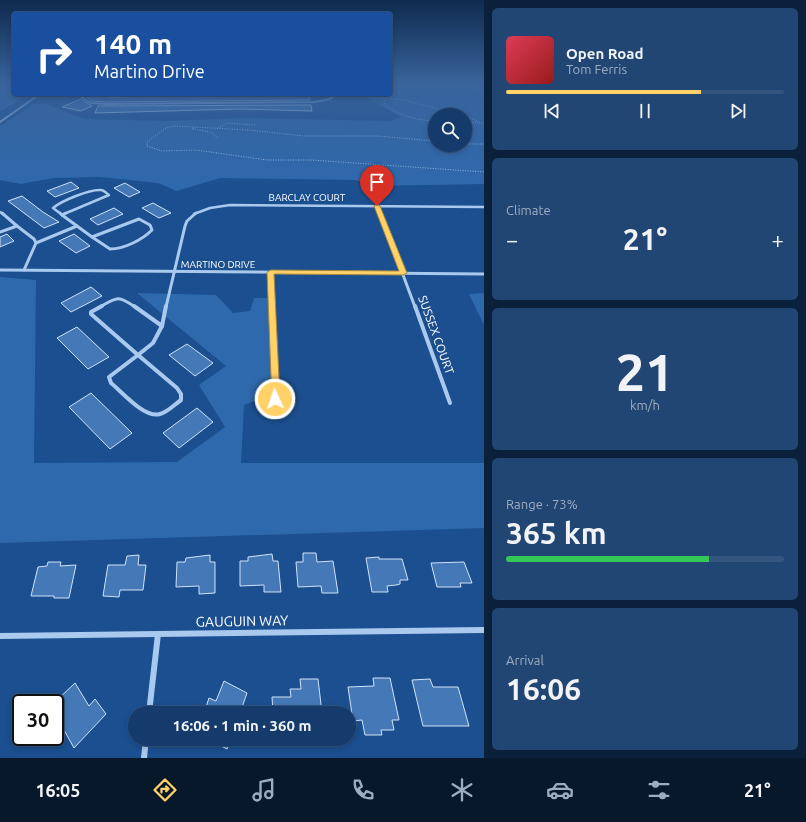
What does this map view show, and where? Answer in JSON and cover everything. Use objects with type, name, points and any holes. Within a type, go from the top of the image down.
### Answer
[{"type":"street","points":[[62,215],[109,196],[103,190],[94,190],[59,203],[53,208],[62,215],[92,237],[112,249],[120,248],[149,235],[152,228],[143,220],[139,219],[92,237]]},
{"type":"street","name":"BARCLAY COURT","points":[[138,355],[158,337],[162,326],[187,221],[198,212],[211,207],[244,205],[484,207]]},
{"type":"street","name":"SUSSEX COURT","points":[[377,206],[450,403]]},
{"type":"street","points":[[0,212],[34,239],[36,244]]},
{"type":"street","points":[[0,232],[17,226]]},
{"type":"street","points":[[24,270],[36,244],[77,226]]},
{"type":"street","name":"MARTINO DRIVE","points":[[0,270],[484,274]]},
{"type":"street","points":[[271,272],[275,399]]},
{"type":"street","points":[[138,355],[109,377],[111,383],[139,406],[152,414],[159,415],[168,411],[181,400],[181,394],[177,388],[91,314],[93,310],[116,298],[122,298],[162,326]]},
{"type":"street","name":"GAUGUIN WAY","points":[[0,636],[484,630]]},
{"type":"street","points":[[150,706],[158,634]]},
{"type":"street","points":[[144,758],[145,746]]},
{"type":"path","points":[[408,117],[414,120],[428,121]]},
{"type":"path","points":[[472,119],[484,124]]},
{"type":"path","points":[[472,122],[481,123]]},
{"type":"path","points":[[218,128],[227,123],[256,125]]},
{"type":"path","points":[[195,127],[192,129],[210,132],[218,138]]},
{"type":"path","points":[[428,140],[377,136],[280,134],[195,127],[166,128],[150,139],[147,142],[147,146],[162,151],[196,150],[267,160],[311,160],[484,172]]},
{"type":"path","points":[[472,144],[484,144]]},
{"type":"shaded area","points":[[13,117],[81,117],[85,119],[169,121],[246,118],[390,121],[400,117],[428,117],[428,152],[472,152],[472,117],[484,117],[484,184],[370,186],[356,180],[220,178],[177,191],[158,183],[100,177],[53,178],[21,184],[0,180],[0,126]]},
{"type":"shaded area","points":[[0,277],[36,280],[34,463],[177,462],[225,427],[199,385],[226,366],[137,293],[216,295],[233,313],[250,311],[254,298],[274,298],[279,391],[244,405],[241,463],[484,463],[484,528],[0,543]]},
{"type":"shaded area","points":[[484,293],[484,325],[469,294]]},
{"type":"building","points":[[71,182],[79,188],[55,197],[47,191]]},
{"type":"building","points":[[125,183],[140,192],[129,197],[114,188]]},
{"type":"building","points":[[22,196],[59,222],[44,228],[8,201]]},
{"type":"building","points":[[153,203],[171,213],[159,218],[142,208]]},
{"type":"building","points":[[114,208],[123,214],[98,225],[90,219]]},
{"type":"building","points":[[7,234],[14,241],[0,247],[0,237]]},
{"type":"building","points":[[74,234],[90,246],[76,253],[59,241]]},
{"type":"building","points":[[91,287],[102,296],[71,312],[61,303]]},
{"type":"building","points":[[77,327],[109,357],[88,369],[57,338]]},
{"type":"building","points":[[187,344],[213,363],[195,376],[169,355]]},
{"type":"building","points":[[91,393],[132,433],[110,449],[69,407]]},
{"type":"building","points":[[197,408],[213,422],[179,448],[163,433]]},
{"type":"building","points":[[303,553],[316,553],[317,562],[333,561],[338,593],[322,593],[321,586],[298,587],[296,562],[303,562]]},
{"type":"building","points":[[272,554],[273,561],[278,561],[281,592],[264,592],[264,585],[240,586],[240,561],[248,561],[248,557]]},
{"type":"building","points":[[139,555],[138,565],[146,565],[143,590],[120,590],[119,597],[103,596],[108,565],[125,565],[127,556]]},
{"type":"building","points":[[210,555],[210,562],[215,562],[215,593],[199,594],[199,586],[176,587],[177,562],[185,562],[186,558]]},
{"type":"building","points":[[379,557],[379,559],[402,559],[408,580],[400,580],[400,584],[387,586],[388,592],[372,592],[366,558]]},
{"type":"building","points":[[48,562],[61,562],[60,566],[76,565],[69,598],[54,598],[54,596],[31,596],[38,567],[47,566]]},
{"type":"building","points":[[464,562],[472,583],[460,583],[461,587],[437,587],[431,563]]},
{"type":"building","points":[[373,678],[390,678],[399,720],[392,720],[394,730],[381,730],[382,735],[365,735],[362,720],[356,721],[356,706],[351,706],[348,687],[374,686]]},
{"type":"building","points":[[300,679],[318,679],[321,706],[273,706],[272,697],[291,697],[290,689],[301,689]]},
{"type":"building","points":[[430,679],[433,687],[458,687],[469,726],[423,726],[412,680]]},
{"type":"building","points":[[224,681],[247,693],[242,706],[206,706],[209,698],[216,701]]},
{"type":"building","points":[[75,683],[89,706],[95,699],[106,714],[74,748],[64,730],[63,694]]},
{"type":"building","points":[[221,746],[228,746],[227,749]]},
{"type":"route","points":[[275,399],[271,272],[403,273],[377,206]]}]
